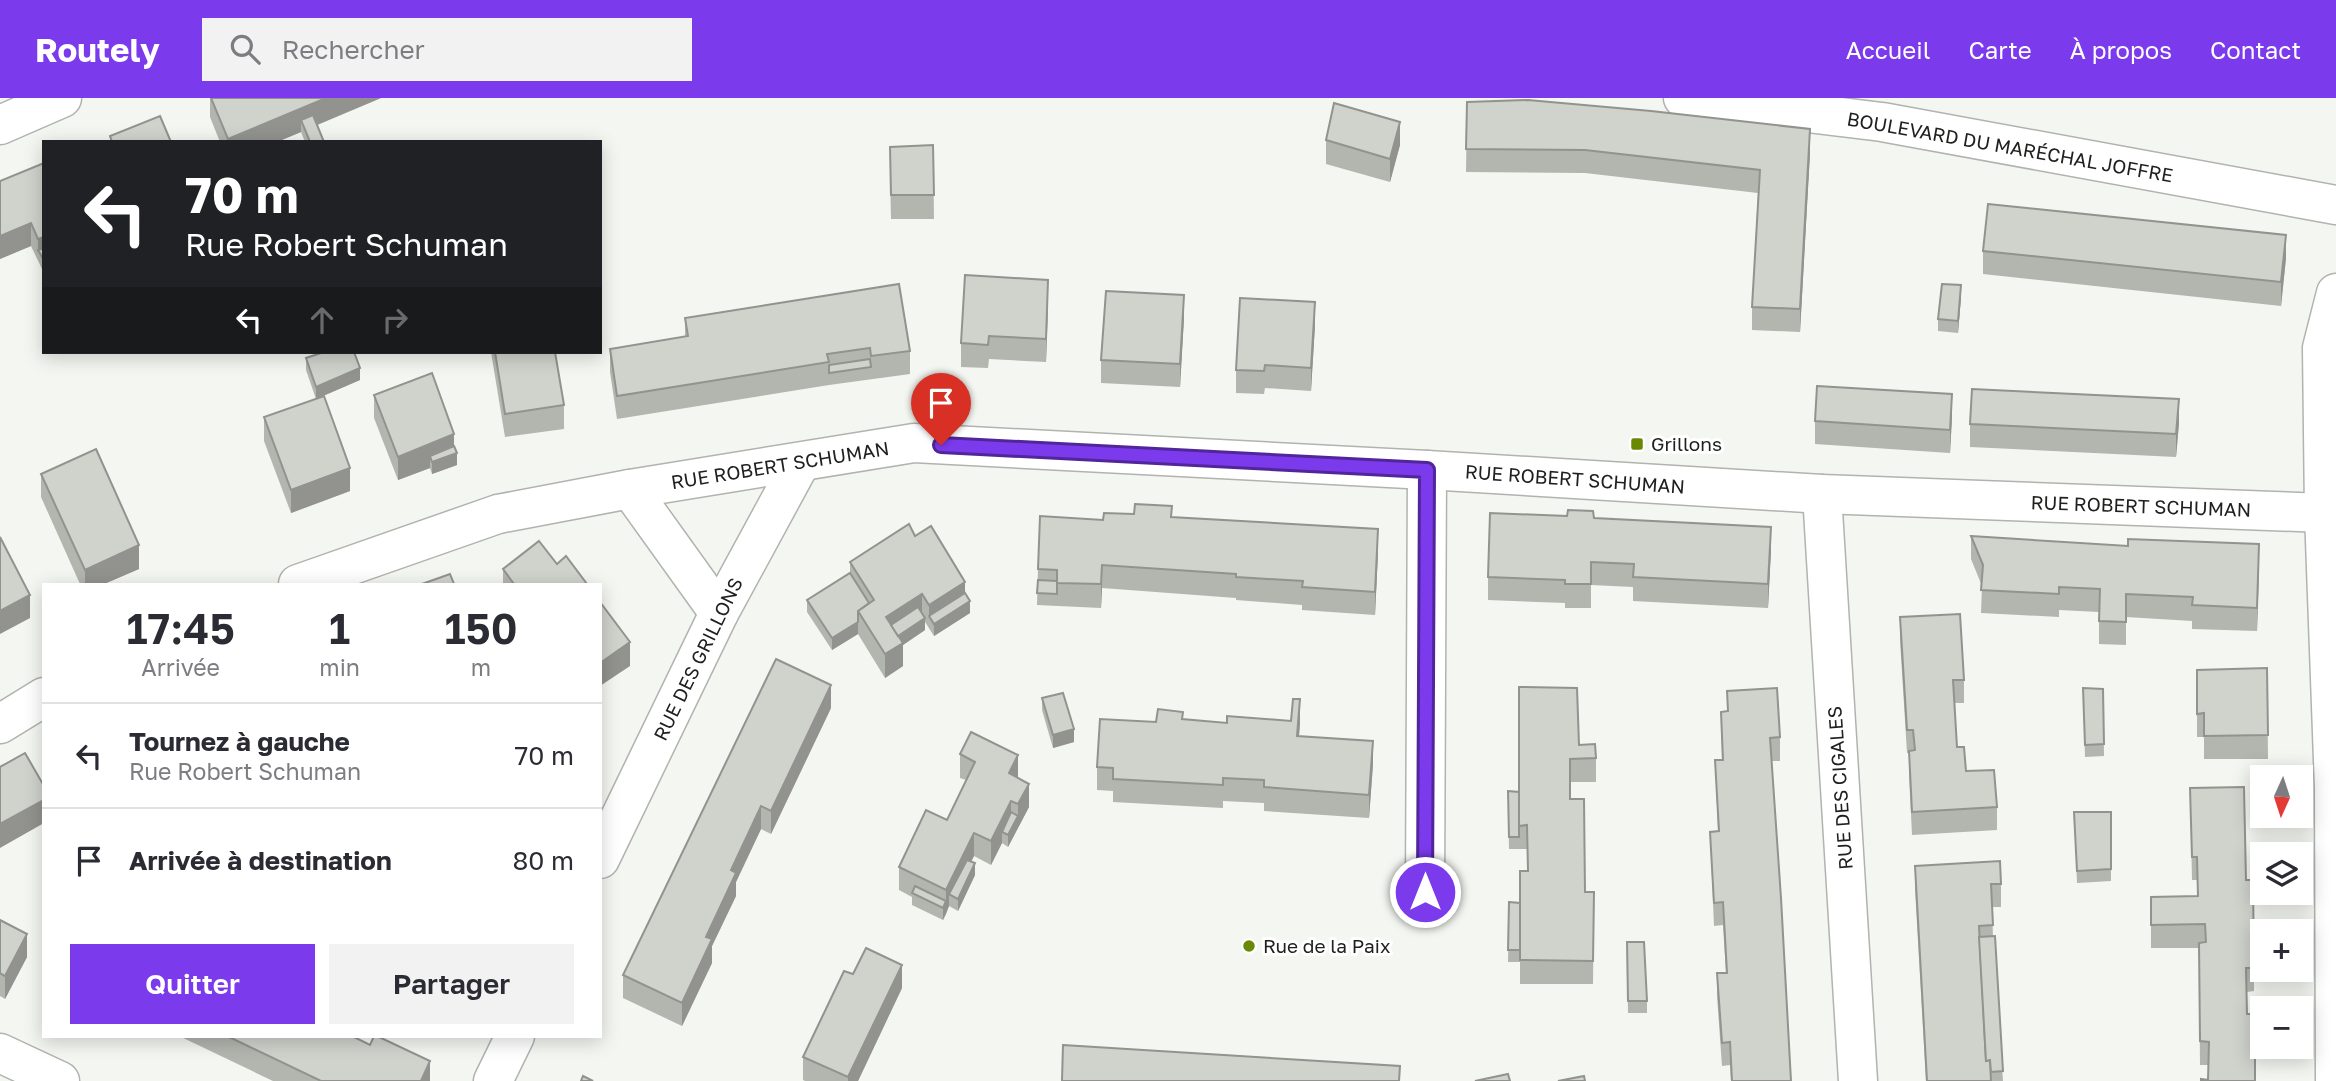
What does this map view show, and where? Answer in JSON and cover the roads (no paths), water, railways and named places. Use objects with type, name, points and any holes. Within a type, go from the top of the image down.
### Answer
[{"type":"street","points":[[0,125],[62,98]]},
{"type":"street","name":"BOULEVARD DU MARÉCHAL JOFFRE","points":[[1684,98],[1884,110],[2336,205]]},
{"type":"street","points":[[2335,1081],[2335,788],[2323,513],[2322,348],[2336,293]]},
{"type":"street","name":"RUE ROBERT SCHUMAN","points":[[301,583],[499,514],[630,489],[914,443],[1427,470],[1822,495],[2323,513]]},
{"type":"street","name":"RUE DES GRILLONS","points":[[602,855],[719,613],[801,462]]},
{"type":"street","points":[[1425,892],[1427,470]]},
{"type":"street","points":[[630,489],[719,613]]},
{"type":"street","name":"RUE DES CIGALES","points":[[1822,495],[1858,1081]]},
{"type":"street","points":[[0,724],[42,698]]},
{"type":"street","points":[[493,1081],[514,1038]]},
{"type":"street","points":[[0,1053],[60,1081]]},
{"type":"place","name":"Grillons","points":[[1637,444]]},
{"type":"place","name":"Rue de la Paix","points":[[1249,946]]}]
